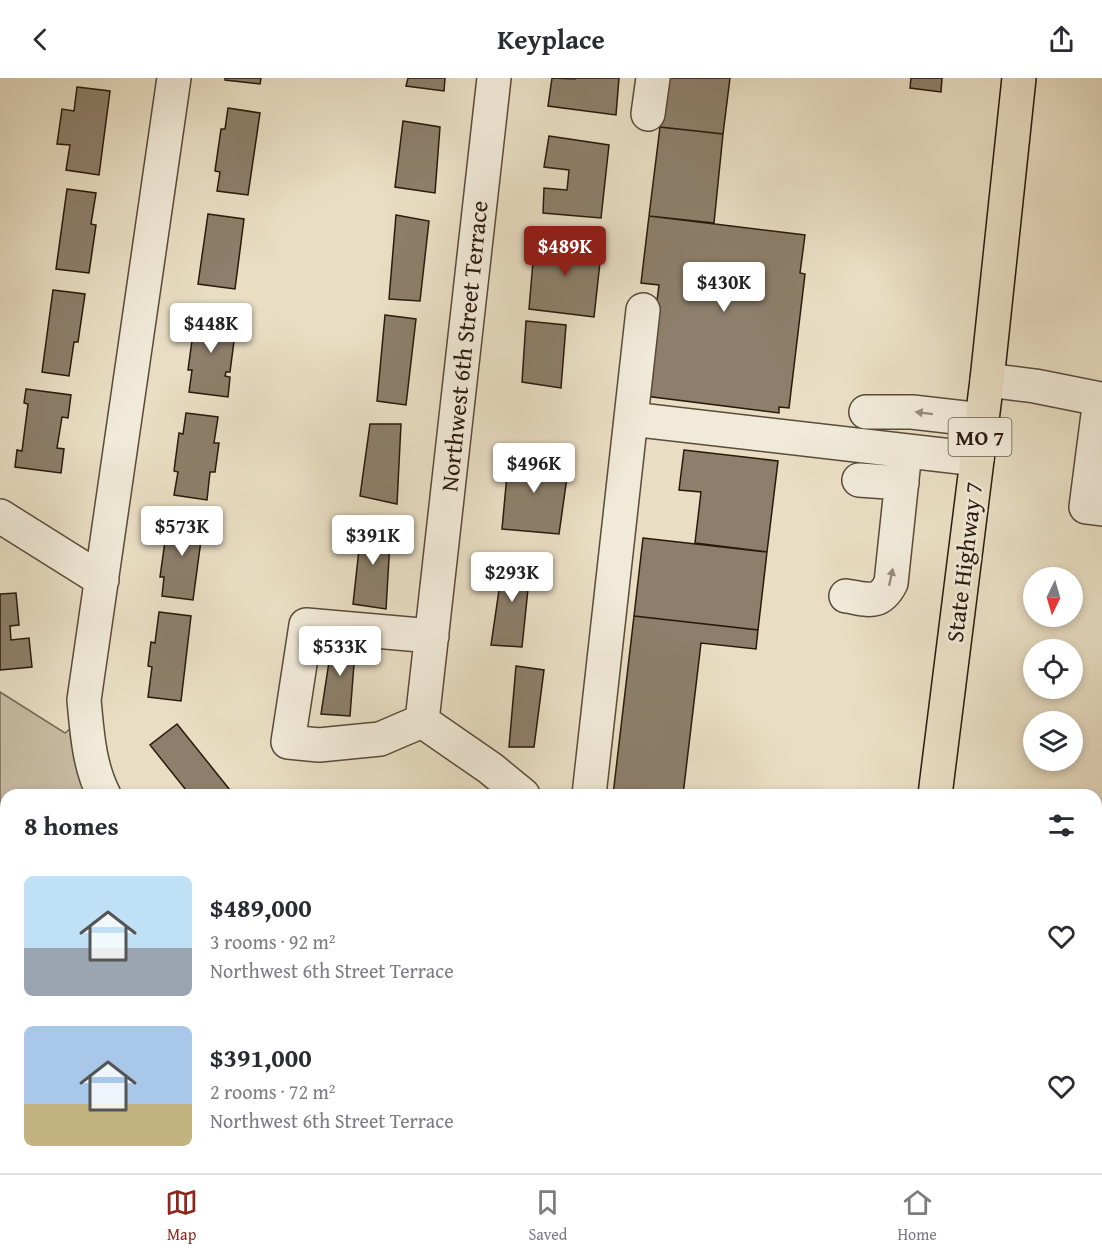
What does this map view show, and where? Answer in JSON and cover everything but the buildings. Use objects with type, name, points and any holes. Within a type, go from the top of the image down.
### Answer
[{"type":"main road","name":"State Highway 7","points":[[935,789],[987,380],[1019,78]]},
{"type":"street","points":[[101,789],[97,782],[88,742],[84,700],[174,78]]},
{"type":"street","name":"Northwest 6th Street Terrace","points":[[422,721],[494,78]]},
{"type":"street","points":[[648,114],[653,78]]},
{"type":"street","points":[[590,789],[643,310]]},
{"type":"street","points":[[987,380],[1035,386],[1100,413],[1086,507],[1102,509]]},
{"type":"street","points":[[866,412],[912,411],[982,420]]},
{"type":"street","points":[[631,419],[977,459]]},
{"type":"street","points":[[846,596],[877,599],[891,583],[905,451]]},
{"type":"street","points":[[860,480],[902,483]]},
{"type":"street","points":[[0,516],[102,580]]},
{"type":"street","points":[[432,636],[306,625],[288,742],[318,745],[380,739],[422,721],[490,768],[516,789]]},
{"type":"shaded area","points":[[0,692],[65,733],[85,716],[103,789],[0,789]]}]
